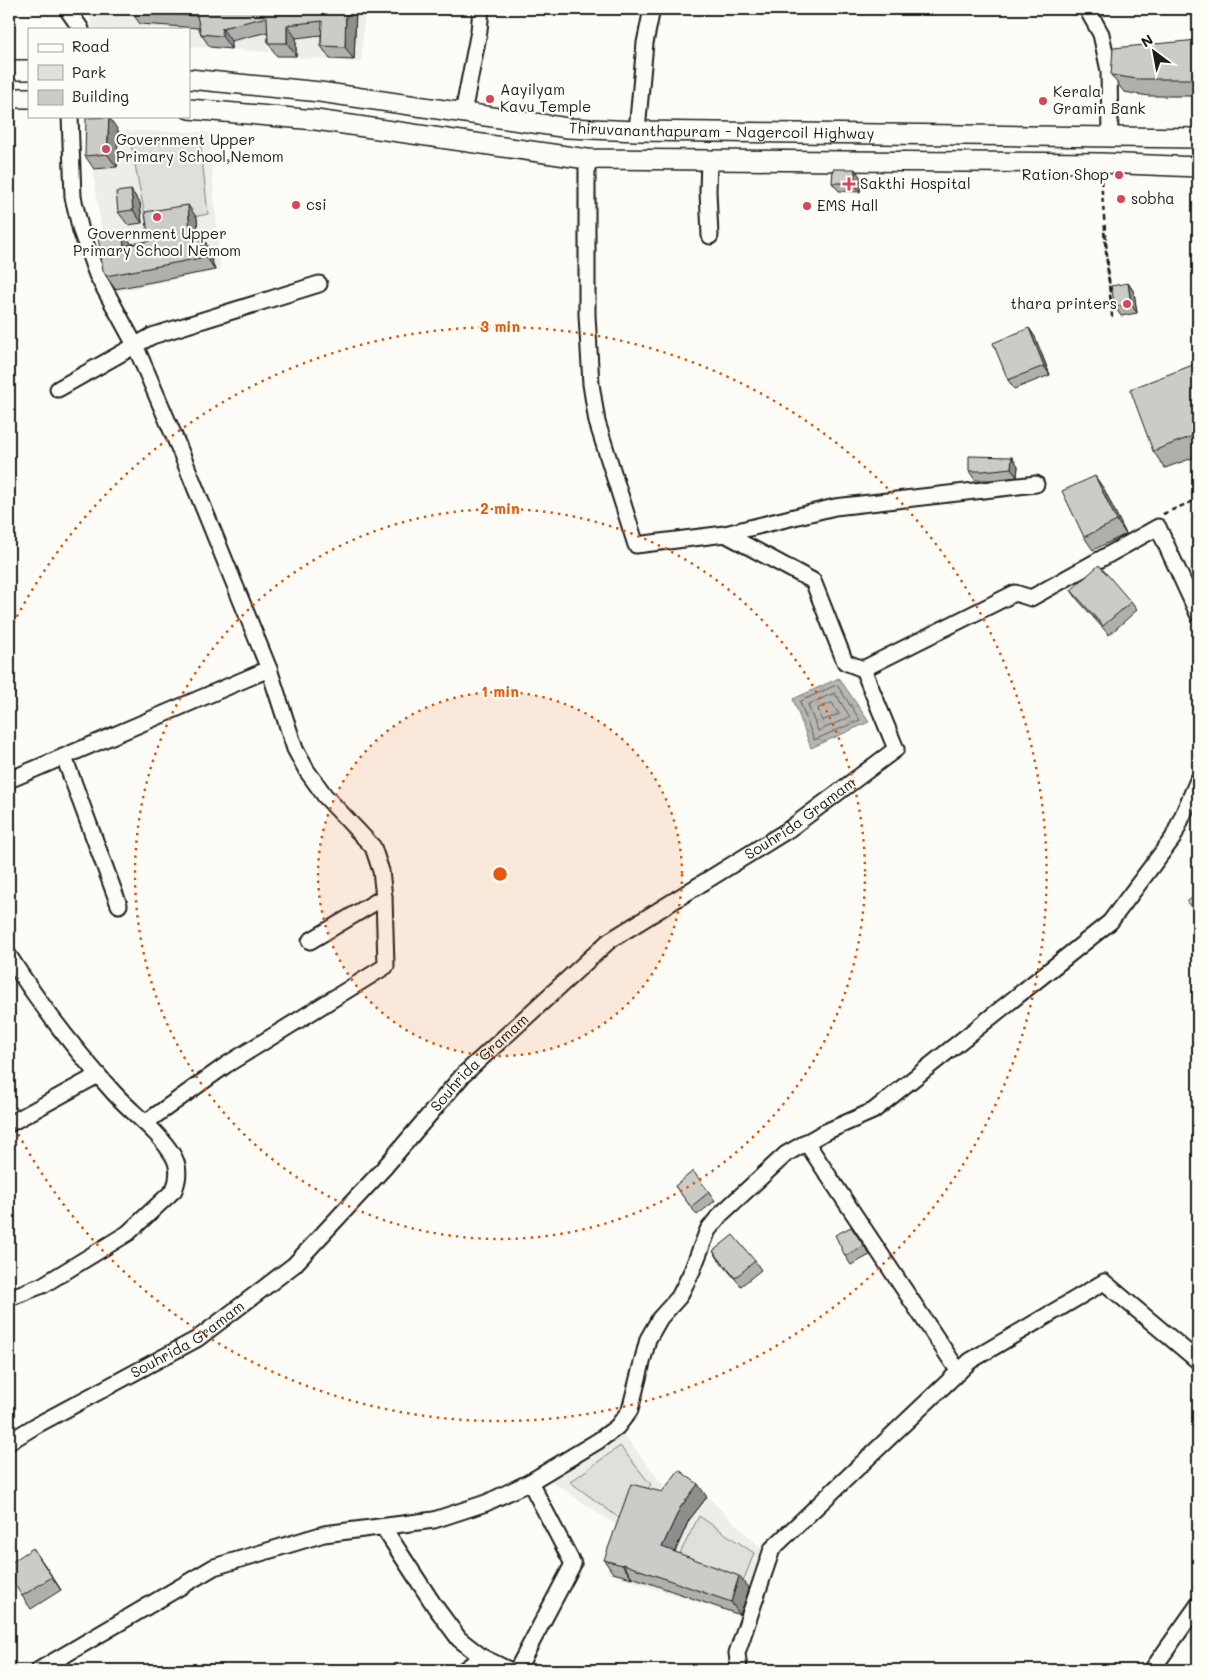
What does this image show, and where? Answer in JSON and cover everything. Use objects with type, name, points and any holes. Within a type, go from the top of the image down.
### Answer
[{"type":"main road","points":[[9,70],[28,70]]},
{"type":"main road","name":"Thiruvananthapuram - Nagercoil Highway","points":[[190,79],[320,92],[568,128],[636,131],[1198,138]]},
{"type":"main road","points":[[9,98],[28,98]]},
{"type":"main road","name":"Thiruvananthapuram - Nagercoil Highway","points":[[190,109],[316,120],[588,159],[1101,164],[1198,167]]},
{"type":"street","points":[[67,9],[80,28]]},
{"type":"street","points":[[463,113],[479,31],[481,9]]},
{"type":"street","points":[[636,131],[645,43],[652,9]]},
{"type":"street","points":[[1087,9],[1101,34],[1108,72],[1110,136]]},
{"type":"street","points":[[70,118],[73,197],[81,231],[98,275],[135,345],[180,450],[269,669],[295,749],[325,796],[373,846],[381,871],[384,897],[386,966],[226,1065],[145,1123]]},
{"type":"street","points":[[588,159],[587,315],[591,384],[597,422],[636,545],[725,534],[835,508],[1036,484]]},
{"type":"street","points":[[709,160],[710,236]]},
{"type":"street","points":[[58,389],[152,336],[319,284]]},
{"type":"street","points":[[725,534],[814,581],[845,662],[863,669],[1015,593],[1031,598],[1158,527],[1198,614]]},
{"type":"street","points":[[9,780],[269,669]]},
{"type":"street","name":"Souhrida Gramam","points":[[9,1442],[35,1426],[197,1339],[294,1265],[384,1168],[463,1075],[609,941],[788,830],[896,749],[863,669]]},
{"type":"street","points":[[64,757],[119,905]]},
{"type":"street","points":[[39,1670],[214,1567],[324,1534],[434,1520],[486,1503],[530,1482],[598,1441],[617,1427],[630,1410],[648,1339],[660,1318],[679,1297],[692,1271],[708,1230],[720,1215],[786,1154],[806,1142],[873,1110],[1110,922],[1173,838],[1198,780]]},
{"type":"street","points":[[310,941],[384,897]]},
{"type":"street","points":[[9,956],[30,989],[79,1054],[172,1154],[179,1169],[178,1182],[174,1190],[128,1233],[43,1285],[9,1298]]},
{"type":"street","points":[[9,1124],[98,1075]]},
{"type":"street","points":[[806,1142],[959,1372]]},
{"type":"street","points":[[739,1670],[737,1653],[772,1549],[970,1361],[1104,1282],[1198,1361]]},
{"type":"street","points":[[516,1670],[573,1564],[530,1482]]},
{"type":"street","points":[[383,1527],[458,1639],[482,1657],[509,1670]]},
{"type":"street","points":[[1152,1670],[1198,1605]]},
{"type":"street","points":[[464,1670],[482,1657]]},
{"type":"path","points":[[1101,164],[1104,231],[1112,316],[1109,274],[1104,231]]},
{"type":"path","points":[[1158,527],[1158,516],[1198,499]]},
{"type":"shaded area","points":[[90,9],[267,9],[269,52],[190,47],[190,28],[92,28]]},
{"type":"shaded area","points":[[272,9],[365,9],[361,62],[274,56]]},
{"type":"shaded area","name":"Government Upper Primary School Nemom","points":[[86,130],[209,132],[220,270],[112,293]]},
{"type":"shaded area","points":[[623,1433],[669,1493],[685,1475],[772,1559],[748,1619],[607,1573],[616,1525],[551,1481]]},
{"type":"green space","points":[[200,139],[208,214],[147,226],[131,144]]},
{"type":"green space","points":[[620,1446],[651,1485],[619,1518],[570,1482]]},
{"type":"green space","points":[[699,1516],[754,1553],[743,1582],[678,1557]]},
{"type":"water","points":[[839,678],[869,722],[811,748],[793,699]]},
{"type":"building","points":[[131,9],[346,9],[345,47],[321,46],[322,21],[287,25],[287,43],[268,43],[267,17],[222,28],[222,36],[201,34],[197,16],[131,11]]},
{"type":"building","points":[[1198,40],[1198,79],[1137,79],[1111,75],[1113,48]]},
{"type":"building","points":[[86,118],[109,118],[107,154],[85,156]]},
{"type":"building","points":[[833,169],[855,169],[854,183],[832,183]]},
{"type":"building","points":[[131,190],[133,210],[118,212],[116,192]]},
{"type":"building","points":[[188,205],[190,232],[197,230],[206,257],[106,276],[103,270],[98,237],[122,230],[124,246],[149,241],[145,212]]},
{"type":"building","points":[[1128,283],[1131,304],[1115,307],[1111,286]]},
{"type":"building","points":[[1029,328],[1044,366],[1008,380],[993,343]]},
{"type":"building","points":[[1198,363],[1198,434],[1153,451],[1130,389]]},
{"type":"building","points":[[969,456],[1012,457],[1011,468],[969,471]]},
{"type":"building","points":[[1095,476],[1117,521],[1084,537],[1062,491]]},
{"type":"building","points":[[1099,565],[1131,602],[1103,626],[1071,590]]},
{"type":"building","points":[[1198,893],[1198,916],[1187,902]]},
{"type":"building","points":[[693,1171],[709,1192],[691,1207],[675,1186]]},
{"type":"building","points":[[851,1227],[864,1246],[845,1256],[835,1235]]},
{"type":"building","points":[[733,1235],[755,1261],[735,1278],[713,1251]]},
{"type":"building","points":[[679,1470],[698,1484],[680,1508],[662,1547],[739,1576],[731,1602],[623,1564],[604,1560],[631,1484],[662,1492]]},
{"type":"building","points":[[33,1548],[52,1577],[22,1596],[9,1575],[9,1564]]},
{"type":"place","name":"Aayilyam Kavu Temple","points":[[490,99]]},
{"type":"place","name":"Kerala Gramin Bank","points":[[1043,101]]},
{"type":"place","name":"Government Upper Primary School,Nemom","points":[[106,149]]},
{"type":"place","name":"Ration Shop","points":[[1119,175]]},
{"type":"place","name":"Sakthi Hospital","points":[[849,184]]},
{"type":"place","name":"sobha","points":[[1121,199]]},
{"type":"place","name":"csi","points":[[296,205]]},
{"type":"place","name":"EMS Hall","points":[[807,206]]},
{"type":"place","name":"Government Upper Primary School Nemom","points":[[157,217]]},
{"type":"place","name":"thara printers","points":[[1127,304]]}]
